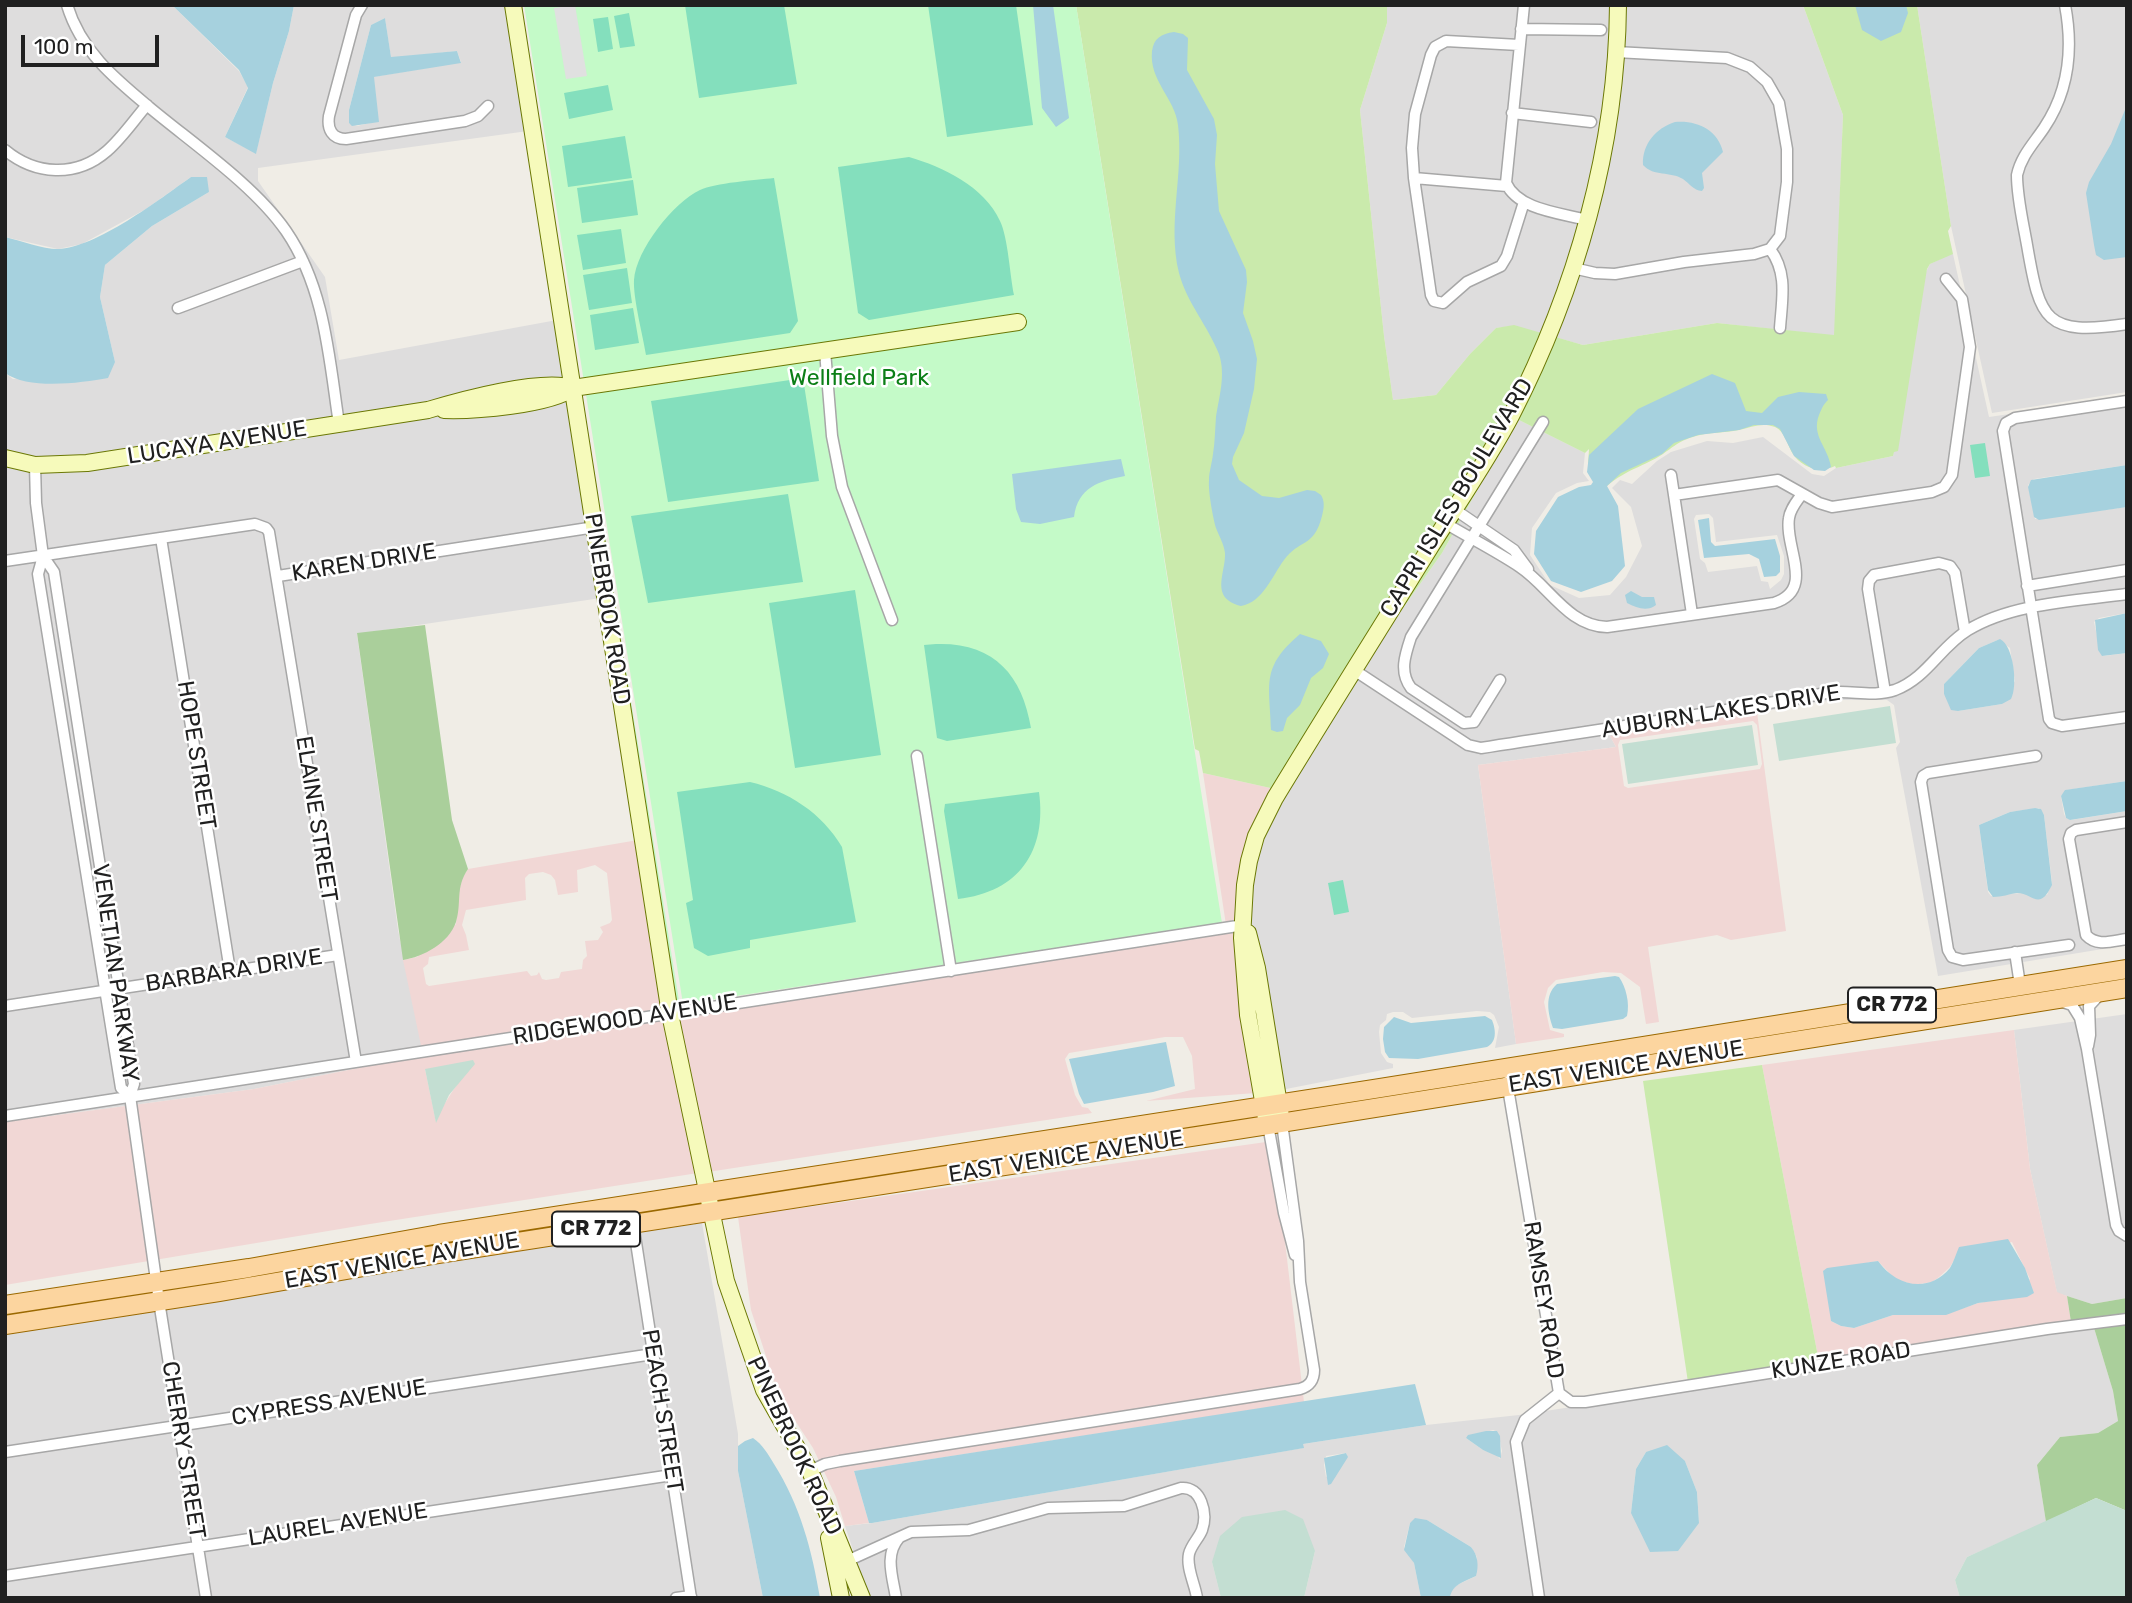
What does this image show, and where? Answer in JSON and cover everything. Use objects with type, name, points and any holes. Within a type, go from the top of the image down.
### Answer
[{"type":"main road","name":"EAST VENICE AVENUE","points":[[5,1325],[633,1223],[709,1202],[982,1151],[1811,1017],[2127,969]]},
{"type":"main road","name":"EAST VENICE AVENUE","points":[[5,1305],[249,1268],[439,1234],[898,1183],[2118,990]]},
{"type":"main road","points":[[1657,1062],[1699,1047],[1794,1031],[1811,1017]]},
{"type":"main road","points":[[974,1171],[991,1156],[1064,1144],[1085,1134]]},
{"type":"main road","points":[[898,1183],[925,1171],[969,1160],[982,1151]]},
{"type":"street","points":[[68,5],[78,32],[97,60],[116,80],[262,203],[286,232],[303,261],[323,322],[339,424]]},
{"type":"street","points":[[362,5],[356,15],[329,116],[329,128],[333,135],[346,139],[465,121],[478,116],[488,106]]},
{"type":"street","name":"PINEBROOK ROAD","points":[[513,5],[670,1014],[709,1202],[710,1235],[747,1378],[800,1470],[815,1502],[829,1537],[841,1598]]},
{"type":"street","points":[[1524,5],[1506,171],[1507,186],[1524,202],[1587,220]]},
{"type":"street","name":"CAPRI ISLES BOULEVARD","points":[[1275,1124],[1257,968],[1244,925],[1246,874],[1252,847],[1275,798],[1510,417],[1540,354],[1573,268],[1606,138],[1616,52],[1618,5]]},
{"type":"street","points":[[2065,5],[2069,57],[2062,92],[2052,114],[2022,158],[2017,175],[2034,285],[2041,306],[2050,317],[2061,324],[2088,329],[2127,324]]},
{"type":"street","points":[[1521,29],[1601,30]]},
{"type":"street","points":[[1519,45],[1451,41],[1441,43],[1435,47],[1426,69],[1415,114],[1412,148],[1431,295],[1438,303],[1447,301],[1467,282],[1501,266],[1507,256],[1524,202]]},
{"type":"street","points":[[1573,268],[1615,274],[1696,260],[1754,254],[1770,249],[1779,239],[1788,158],[1782,114],[1777,97],[1767,82],[1750,66],[1727,58],[1616,52]]},
{"type":"street","points":[[5,150],[16,159],[42,169],[55,171],[80,167],[109,149],[146,105]]},
{"type":"street","points":[[1512,113],[1591,122]]},
{"type":"street","points":[[1414,178],[1507,186]]},
{"type":"street","points":[[1770,249],[1779,262],[1783,280],[1780,328]]},
{"type":"street","points":[[178,308],[303,261]]},
{"type":"street","points":[[1674,495],[1771,480],[1785,483],[1823,505],[1838,507],[1939,490],[1949,481],[1970,347],[1962,299],[1946,279]]},
{"type":"street","name":"LUCAYA AVENUE","points":[[5,458],[35,464],[87,463],[428,410],[473,410],[556,397],[573,388],[1018,321]]},
{"type":"street","points":[[825,351],[832,436],[842,487],[892,620]]},
{"type":"street","points":[[2127,401],[2015,418],[2004,427],[2003,435],[2050,721],[2055,725],[2066,726],[2127,717]]},
{"type":"street","points":[[1500,680],[1474,722],[1464,723],[1412,688],[1405,680],[1405,656],[1411,637],[1543,422]]},
{"type":"street","name":"VENETIAN PARKWAY","points":[[35,464],[36,503],[43,556],[38,574],[121,1088],[130,1096],[134,1084],[54,572],[43,556]]},
{"type":"street","points":[[1671,475],[1692,614]]},
{"type":"street","points":[[1450,516],[1480,526],[1514,550],[1531,575],[1570,613],[1587,624],[1599,627],[1774,603],[1788,596],[1796,579],[1789,517],[1802,494]]},
{"type":"street","points":[[1450,516],[1472,539],[1531,575]]},
{"type":"street","name":"KAREN DRIVE","points":[[5,561],[255,524],[266,528],[272,536],[278,576],[594,527]]},
{"type":"street","name":"HOPE STREET","points":[[161,538],[230,971]]},
{"type":"street","points":[[1885,692],[1868,589],[1869,581],[1874,575],[1939,563],[1950,566],[1955,575],[1965,632]]},
{"type":"street","points":[[2027,586],[2127,570]]},
{"type":"street","name":"ELAINE STREET","points":[[278,576],[356,1062]]},
{"type":"street","name":"AUBURN LAKES DRIVE","points":[[1354,670],[1476,748],[1827,693],[1885,692],[1920,676],[1965,632],[1997,616],[2031,608],[2127,594]]},
{"type":"street","points":[[60,709],[75,707]]},
{"type":"street","points":[[917,756],[951,971]]},
{"type":"street","points":[[2036,756],[1928,773],[1922,778],[1949,954],[1963,961],[2069,945]]},
{"type":"street","points":[[2127,822],[2076,830],[2071,833],[2069,839],[2086,935],[2099,942],[2127,939]]},
{"type":"street","points":[[82,846],[97,844]]},
{"type":"street","name":"RIDGEWOOD AVENUE","points":[[5,1116],[1244,925]]},
{"type":"street","points":[[2015,952],[2020,985]]},
{"type":"street","name":"BARBARA DRIVE","points":[[5,1006],[338,955]]},
{"type":"street","points":[[2087,1049],[2090,1035],[2089,1006],[2096,997],[2118,990]]},
{"type":"street","points":[[2039,1003],[2061,1001],[2075,1008],[2080,1018],[2116,1225],[2121,1233],[2127,1236]]},
{"type":"street","name":"RAMSEY ROAD","points":[[1506,1068],[1559,1393],[1525,1420],[1516,1442],[1539,1598]]},
{"type":"street","name":"CHERRY STREET","points":[[130,1096],[206,1598]]},
{"type":"street","points":[[810,1471],[824,1464],[840,1461],[1304,1388],[1312,1380],[1314,1370],[1298,1260],[1289,1239],[1275,1124]]},
{"type":"street","name":"PEACH STREET","points":[[633,1223],[691,1597]]},
{"type":"street","name":"PINEBROOK ROAD","points":[[732,1319],[764,1390],[810,1471],[862,1598]]},
{"type":"street","name":"KUNZE ROAD","points":[[1559,1393],[1572,1402],[1585,1402],[2047,1329],[2127,1319]]},
{"type":"street","name":"CYPRESS AVENUE","points":[[5,1452],[653,1354]]},
{"type":"street","name":"LAUREL AVENUE","points":[[5,1576],[672,1475]]},
{"type":"street","points":[[847,1561],[915,1531],[969,1530],[1048,1508],[1124,1506],[1181,1488],[1189,1488],[1195,1491],[1199,1498],[1203,1521],[1188,1559],[1197,1598]]},
{"type":"street","points":[[896,1598],[890,1559],[893,1546],[901,1536]]},
{"type":"street","points":[[875,1550],[890,1559]]},
{"type":"street","points":[[676,1598],[691,1597]]},
{"type":"shaded area","points":[[5,5],[172,5],[239,71],[248,87],[225,137],[256,153],[294,5],[508,5],[528,131],[258,168],[258,181],[325,277],[339,360],[557,320],[567,380],[427,405],[86,458],[35,459],[5,453],[5,373],[13,379],[115,362],[100,297],[105,265],[152,226],[209,192],[191,177],[146,209],[82,244],[58,249],[5,237]],"holes":[[[385,18],[391,58],[457,51],[461,62],[373,77],[378,121],[357,126],[349,123],[349,110],[371,25]]]},
{"type":"shaded area","points":[[575,5],[587,76],[566,79],[554,8]]},
{"type":"shaded area","points":[[1387,5],[1803,5],[1843,115],[1835,336],[1717,323],[1583,345],[1514,326],[1496,328],[1436,395],[1393,400],[1360,110],[1387,23]]},
{"type":"shaded area","points":[[1917,5],[2127,5],[2127,392],[1992,413],[1951,226]]},
{"type":"shaded area","points":[[1953,254],[1989,417],[2127,397],[2127,465],[2034,479],[2028,485],[2035,519],[2127,507],[2127,613],[2099,618],[2094,622],[2101,654],[2104,656],[2127,653],[2127,781],[2067,790],[2061,796],[2064,814],[2071,820],[2127,811],[2127,945],[1938,976],[1896,748],[1900,742],[1894,705],[1887,700],[1834,700],[1610,736],[1616,747],[1478,765],[1516,1044],[1495,1048],[1499,1027],[1490,1012],[1412,1018],[1403,1012],[1393,1012],[1387,1014],[1379,1032],[1381,1053],[1387,1062],[1393,1064],[1393,1068],[1281,1090],[1249,924],[1251,875],[1270,818],[1370,655],[1442,553],[1517,419],[1585,453],[1583,473],[1589,481],[1577,483],[1556,493],[1532,528],[1530,555],[1550,585],[1579,598],[1610,595],[1626,577],[1642,546],[1631,507],[1612,488],[1620,480],[1632,484],[1671,452],[1707,441],[1733,443],[1763,437],[1812,474],[1824,476],[1836,468],[1893,456],[1917,289],[1930,264]],"holes":[[[1709,514],[1713,518],[1716,542],[1777,535],[1784,556],[1784,574],[1781,580],[1770,589],[1768,582],[1761,581],[1757,566],[1708,572],[1705,563],[1700,559],[1694,519],[1696,515]],[[1998,640],[2010,648],[2015,681],[2002,704],[1958,711],[1944,694],[1944,684],[1979,648]],[[2039,808],[2044,815],[2052,883],[2047,895],[2021,893],[1991,896],[1988,892],[1979,825],[2010,812]]]},
{"type":"shaded area","points":[[569,397],[601,598],[357,634],[398,930],[424,1055],[254,1089],[5,1122],[5,464],[24,468],[429,415],[458,416]]},
{"type":"shaded area","points":[[1757,712],[1786,931],[1731,940],[1717,935],[1648,947],[1659,1022],[1646,1024],[1640,987],[1621,973],[1603,972],[1556,980],[1548,988],[1544,1002],[1550,1030],[1564,1034],[1564,1037],[1516,1044],[1478,765],[1616,747],[1610,736]],"holes":[[[1753,721],[1757,725],[1762,764],[1760,769],[1628,788],[1624,786],[1618,745],[1620,740]]]},
{"type":"shaded area","points":[[1203,773],[1275,789],[1242,873],[1256,1093],[1146,1101],[1195,1089],[1192,1056],[1183,1037],[1165,1037],[1069,1053],[1065,1059],[1075,1095],[1082,1107],[1088,1108],[1092,1113],[708,1172],[675,1011],[1226,925]]},
{"type":"shaded area","points":[[638,840],[698,1173],[5,1285],[5,1122],[254,1089],[423,1055],[403,960],[417,957],[456,924],[460,881],[468,869]],"holes":[[[595,865],[607,873],[612,920],[600,927],[603,932],[598,940],[585,941],[587,956],[583,960],[582,969],[561,972],[559,978],[546,980],[542,979],[539,972],[531,976],[527,971],[429,986],[426,984],[423,968],[428,964],[429,957],[469,950],[462,925],[466,910],[526,900],[525,878],[529,874],[543,872],[551,875],[555,880],[558,895],[578,892],[577,870]],[[425,1069],[459,1081],[436,1122]]]},
{"type":"shaded area","points":[[2127,1014],[2127,1298],[2092,1304],[2057,1293],[2030,1169],[2014,1030]]},
{"type":"shaded area","points":[[2014,1030],[2030,1169],[2057,1292],[2067,1296],[2071,1322],[1820,1367],[1762,1065]],"holes":[[[2012,1242],[2030,1279],[1991,1301],[1946,1314],[1893,1315],[1854,1328],[1831,1321],[1826,1270],[1878,1261],[1895,1279],[1914,1285],[1932,1282],[1938,1278],[1950,1267],[1957,1255]]]},
{"type":"shaded area","points":[[1273,1141],[1304,1402],[854,1471],[869,1523],[845,1526],[836,1497],[813,1448],[779,1396],[751,1310],[738,1217]]},
{"type":"shaded area","points":[[702,1223],[738,1434],[738,1471],[763,1598],[5,1598],[5,1330]]},
{"type":"shaded area","points":[[2091,1318],[2113,1391],[2118,1421],[2098,1433],[2060,1437],[2037,1465],[2046,1522],[1967,1557],[1955,1580],[1960,1598],[1450,1598],[1451,1591],[1457,1585],[1476,1576],[1477,1557],[1471,1547],[1427,1520],[1410,1523],[1404,1547],[1414,1563],[1421,1598],[1304,1598],[1315,1551],[1212,1562],[1221,1598],[869,1598],[845,1526],[1303,1448],[1303,1444],[1689,1389]],"holes":[[[1493,1430],[1498,1432],[1502,1451],[1500,1459],[1496,1454],[1483,1450],[1466,1438]],[[1646,1452],[1685,1461],[1697,1492],[1699,1523],[1631,1513],[1636,1469]],[[1346,1453],[1347,1455],[1339,1468],[1326,1477],[1326,1456]]]},
{"type":"green space","name":"Wellfield Park","points":[[524,5],[1076,5],[1222,923],[683,1004]]},
{"type":"green space","points":[[685,5],[784,5],[797,84],[699,98]]},
{"type":"green space","points":[[928,5],[1016,5],[1033,125],[947,137]]},
{"type":"green space","points":[[1076,5],[1387,5],[1387,23],[1360,110],[1393,400],[1436,395],[1496,328],[1514,325],[1583,345],[1717,323],[1834,335],[1843,115],[1803,5],[1917,5],[1953,254],[1930,264],[1927,269],[1898,451],[1894,452],[1893,456],[1836,468],[1817,469],[1806,466],[1797,459],[1778,429],[1766,425],[1757,426],[1686,440],[1607,486],[1594,480],[1589,473],[1589,449],[1585,453],[1517,419],[1442,553],[1275,789],[1203,773],[1199,751],[1195,749]]},
{"type":"green space","points":[[629,13],[635,46],[620,48],[614,16]]},
{"type":"green space","points":[[608,17],[613,49],[598,52],[593,19]]},
{"type":"green space","points":[[608,85],[613,110],[569,119],[564,93]]},
{"type":"green space","points":[[625,136],[632,178],[568,187],[562,146]]},
{"type":"green space","points":[[909,157],[949,172],[973,188],[993,209],[1005,237],[1014,295],[869,320],[858,313],[838,167]]},
{"type":"green space","points":[[774,178],[798,321],[790,333],[646,355],[634,280],[641,255],[658,229],[679,205],[700,190]]},
{"type":"green space","points":[[633,180],[638,215],[582,223],[577,188]]},
{"type":"green space","points":[[621,229],[626,263],[583,270],[577,235]]},
{"type":"green space","points":[[627,268],[632,303],[589,310],[583,275]]},
{"type":"green space","points":[[633,308],[639,343],[595,350],[590,315]]},
{"type":"green space","points":[[803,378],[819,481],[668,502],[651,401]]},
{"type":"green space","points":[[587,426],[680,1007],[675,1011],[609,587]]},
{"type":"green space","points":[[1985,443],[1990,476],[1975,478],[1970,445]]},
{"type":"green space","points":[[788,494],[803,582],[648,603],[631,516]]},
{"type":"green space","points":[[855,590],[881,755],[795,768],[769,603]]},
{"type":"green space","points":[[425,625],[452,820],[468,869],[461,882],[458,915],[453,930],[434,948],[403,960],[357,633]]},
{"type":"green space","points":[[924,645],[974,649],[989,655],[1001,665],[1020,692],[1031,728],[947,741],[937,738]]},
{"type":"green space","points":[[1890,706],[1896,743],[1779,761],[1773,724]]},
{"type":"green space","points":[[1752,725],[1758,765],[1628,784],[1622,744]]},
{"type":"green space","points":[[750,782],[778,791],[803,805],[834,835],[842,847],[856,922],[750,940],[750,948],[708,956],[694,948],[686,903],[693,900],[677,792]]},
{"type":"green space","points":[[1039,792],[1038,833],[1033,850],[1024,865],[1013,878],[998,888],[958,899],[945,804]]},
{"type":"green space","points":[[1343,880],[1349,912],[1334,915],[1328,883]]},
{"type":"green space","points":[[473,1060],[475,1064],[449,1095],[436,1123],[425,1069]]},
{"type":"green space","points":[[1762,1065],[1820,1367],[1689,1389],[1643,1081]]},
{"type":"green space","points":[[2067,1296],[2092,1304],[2127,1298],[2127,1511],[2096,1498],[2046,1522],[2037,1465],[2060,1437],[2098,1433],[2118,1421],[2113,1391],[2091,1318],[2071,1322]]},
{"type":"green space","points":[[2096,1498],[2127,1511],[2127,1598],[1960,1598],[1955,1580],[1967,1557]]},
{"type":"green space","points":[[1285,1510],[1303,1519],[1315,1551],[1304,1598],[1221,1598],[1212,1562],[1220,1536],[1242,1517]]},
{"type":"water","points":[[172,5],[294,5],[256,154],[225,137],[248,88],[239,70]]},
{"type":"water","points":[[1033,5],[1053,5],[1069,118],[1056,127],[1042,108]]},
{"type":"water","points":[[1855,5],[1906,5],[1908,13],[1901,32],[1881,41],[1862,30]]},
{"type":"water","points":[[385,18],[391,57],[457,51],[461,63],[374,77],[379,122],[352,126],[349,123],[349,110],[371,25]]},
{"type":"water","points":[[1174,32],[1188,38],[1187,70],[1214,119],[1217,135],[1215,164],[1219,211],[1246,270],[1243,313],[1257,359],[1254,389],[1244,433],[1232,464],[1239,480],[1262,496],[1279,498],[1307,490],[1321,495],[1324,503],[1315,533],[1290,553],[1261,594],[1249,604],[1241,606],[1231,602],[1222,591],[1225,553],[1215,524],[1209,491],[1221,386],[1221,362],[1179,273],[1175,236],[1178,125],[1152,62],[1156,40],[1162,35]]},
{"type":"water","points":[[2127,105],[2127,257],[2104,260],[2096,255],[2086,193]]},
{"type":"water","points":[[1675,122],[1699,125],[1711,132],[1720,144],[1723,152],[1702,173],[1702,191],[1683,179],[1652,171],[1643,165],[1645,150],[1652,138],[1662,128]]},
{"type":"water","points":[[191,177],[207,177],[209,192],[152,226],[105,265],[100,297],[115,362],[108,378],[70,383],[41,383],[27,382],[5,373],[5,237],[52,249],[73,247],[109,232]]},
{"type":"water","points":[[1712,374],[1735,383],[1746,411],[1762,413],[1778,397],[1799,392],[1826,394],[1828,400],[1819,415],[1817,429],[1831,467],[1825,471],[1814,470],[1794,456],[1780,429],[1773,425],[1754,425],[1739,430],[1698,435],[1674,443],[1662,454],[1621,473],[1607,486],[1618,506],[1625,566],[1612,581],[1581,592],[1551,581],[1534,554],[1536,531],[1558,497],[1579,487],[1591,485],[1593,482],[1587,472],[1589,455],[1638,409]]},
{"type":"water","points":[[1121,459],[1125,476],[1091,487],[1080,499],[1074,517],[1040,524],[1021,522],[1016,509],[1012,474]]},
{"type":"water","points":[[2127,465],[2127,507],[2039,520],[2034,517],[2028,487],[2031,480]]},
{"type":"water","points":[[1709,518],[1711,542],[1715,546],[1775,539],[1780,556],[1780,572],[1776,576],[1764,577],[1759,559],[1749,554],[1704,558],[1698,520]]},
{"type":"water","points":[[1631,591],[1642,597],[1654,597],[1656,605],[1646,609],[1627,603],[1625,595]]},
{"type":"water","points":[[2127,613],[2127,653],[2102,656],[2098,650],[2095,620]]},
{"type":"water","points":[[1300,634],[1321,641],[1329,654],[1323,668],[1311,678],[1300,705],[1287,718],[1283,731],[1277,732],[1271,730],[1270,678],[1278,657]]},
{"type":"water","points":[[2000,639],[2009,650],[2013,667],[2014,685],[2011,699],[2002,704],[1951,710],[1944,694],[1944,684],[1979,648]]},
{"type":"water","points":[[2127,781],[2127,811],[2070,820],[2066,818],[2061,796],[2065,790]]},
{"type":"water","points":[[2041,809],[2044,815],[2052,885],[2043,898],[2039,899],[2017,893],[1993,897],[1988,890],[1979,825],[2010,812]]},
{"type":"water","points":[[1619,977],[1625,990],[1627,1016],[1623,1019],[1562,1029],[1553,1028],[1549,999],[1557,984]]},
{"type":"water","points":[[1485,1016],[1492,1020],[1495,1032],[1493,1042],[1487,1047],[1418,1059],[1389,1058],[1385,1052],[1384,1027],[1394,1017],[1411,1023]]},
{"type":"water","points":[[1166,1042],[1175,1086],[1084,1104],[1069,1059]]},
{"type":"water","points":[[2008,1239],[2025,1268],[2034,1293],[2027,1297],[1978,1303],[1946,1315],[1893,1315],[1854,1328],[1831,1321],[1823,1271],[1827,1268],[1878,1261],[1885,1270],[1903,1281],[1922,1284],[1941,1276],[1950,1268],[1959,1247]]},
{"type":"water","points":[[1415,1384],[1426,1425],[1303,1444],[1304,1448],[872,1523],[869,1523],[854,1471]]},
{"type":"water","points":[[1497,1431],[1500,1436],[1501,1458],[1466,1438],[1468,1435]]},
{"type":"water","points":[[753,1438],[772,1460],[791,1495],[809,1545],[820,1598],[763,1598],[738,1471],[738,1446]]},
{"type":"water","points":[[1667,1445],[1685,1461],[1697,1492],[1699,1523],[1678,1551],[1650,1552],[1631,1513],[1636,1469],[1646,1452]]},
{"type":"water","points":[[1346,1453],[1348,1457],[1328,1485],[1324,1458]]},
{"type":"water","points":[[1415,1518],[1427,1520],[1471,1547],[1475,1554],[1478,1565],[1476,1576],[1456,1586],[1450,1598],[1421,1598],[1414,1563],[1404,1550],[1410,1523]]}]
